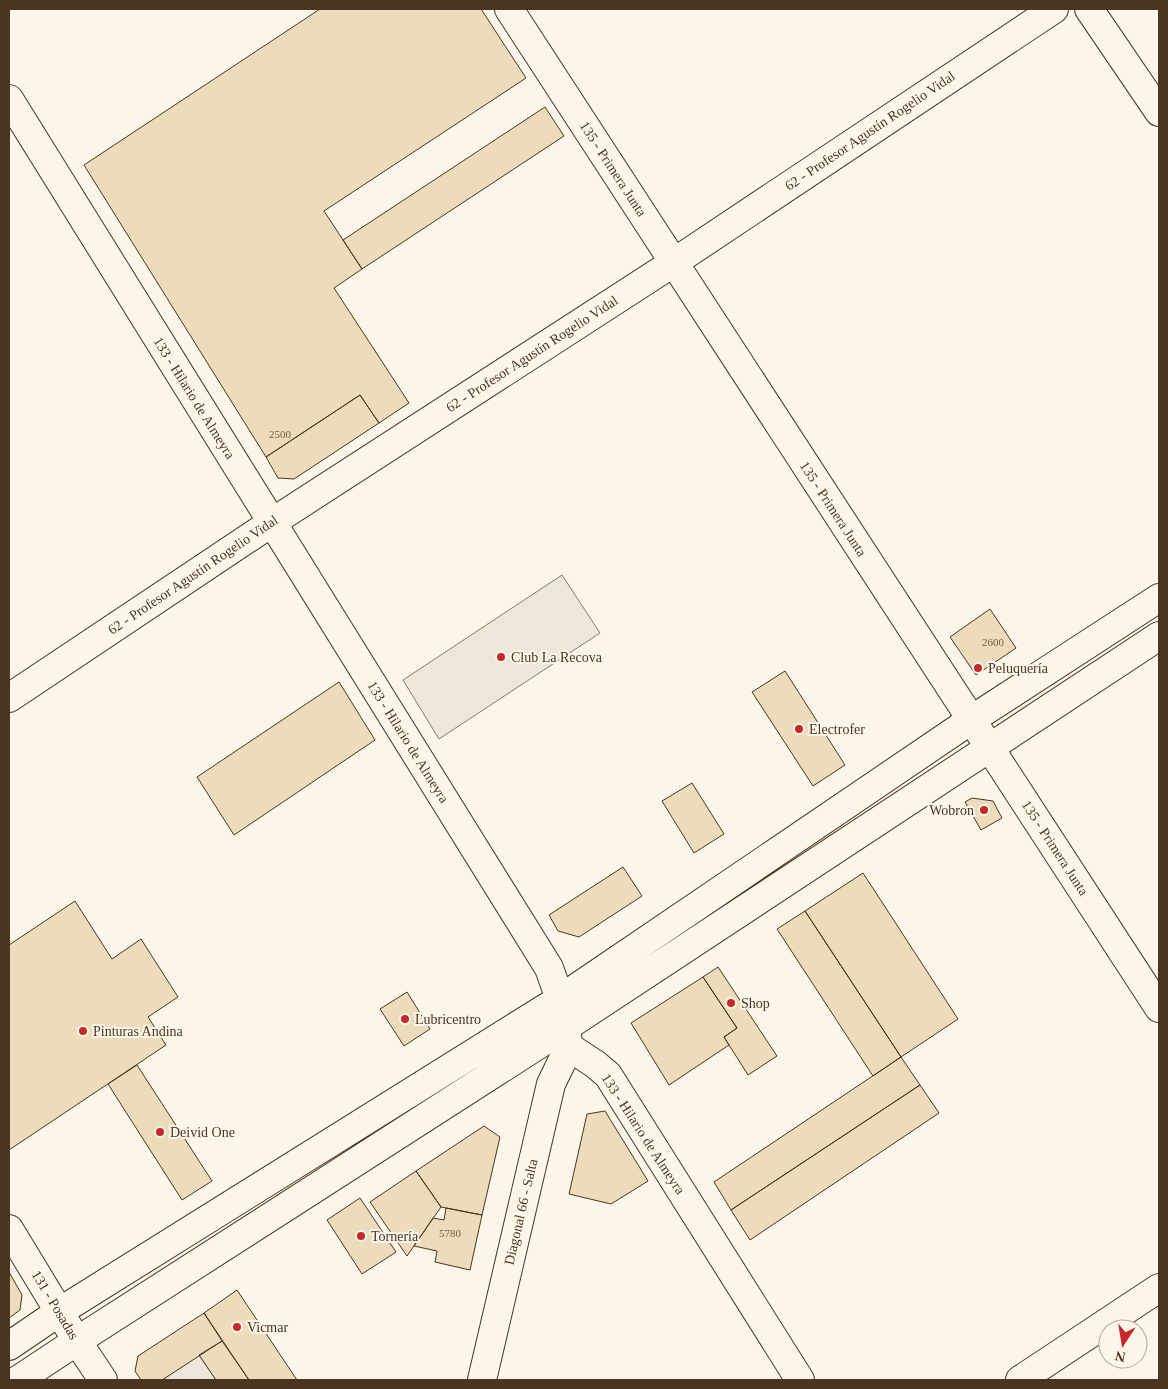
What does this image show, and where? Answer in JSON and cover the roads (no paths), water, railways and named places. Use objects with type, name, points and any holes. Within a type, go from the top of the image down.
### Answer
[{"type":"street","name":"135 - Primera Junta","points":[[509,9],[1159,1008]]},
{"type":"street","name":"62 - Profesor Agustín Rogelio Vidal","points":[[9,698],[271,523],[673,263],[1054,9]]},
{"type":"street","points":[[1089,9],[1159,112]]},
{"type":"street","name":"133 - Hilario de Almeyra","points":[[9,99],[549,968],[560,999],[567,1037],[608,1075],[800,1380]]},
{"type":"street","points":[[9,1346],[59,1312],[560,999],[971,720],[1159,598]]},
{"type":"street","points":[[18,1380],[76,1341],[567,1037],[990,748],[1159,636]]},
{"type":"street","name":"Diagonal 66 - Salta","points":[[482,1380],[550,1084],[567,1037]]},
{"type":"street","name":"131 - Posadas","points":[[9,1229],[76,1341],[103,1380]]},
{"type":"street","points":[[1020,1380],[1159,1288]]},
{"type":"place","name":"Club La Recova","points":[[501,657]]},
{"type":"place","name":"Peluquería","points":[[978,668]]},
{"type":"place","name":"Electrofer","points":[[799,729]]},
{"type":"place","name":"Wobron","points":[[984,810]]},
{"type":"place","name":"Shop","points":[[731,1003]]},
{"type":"place","name":"Lubricentro","points":[[405,1019]]},
{"type":"place","name":"Pinturas Andina","points":[[83,1031]]},
{"type":"place","name":"Deivid One","points":[[160,1132]]},
{"type":"place","name":"Tornería","points":[[361,1236]]},
{"type":"place","name":"Vicmar","points":[[237,1327]]}]
